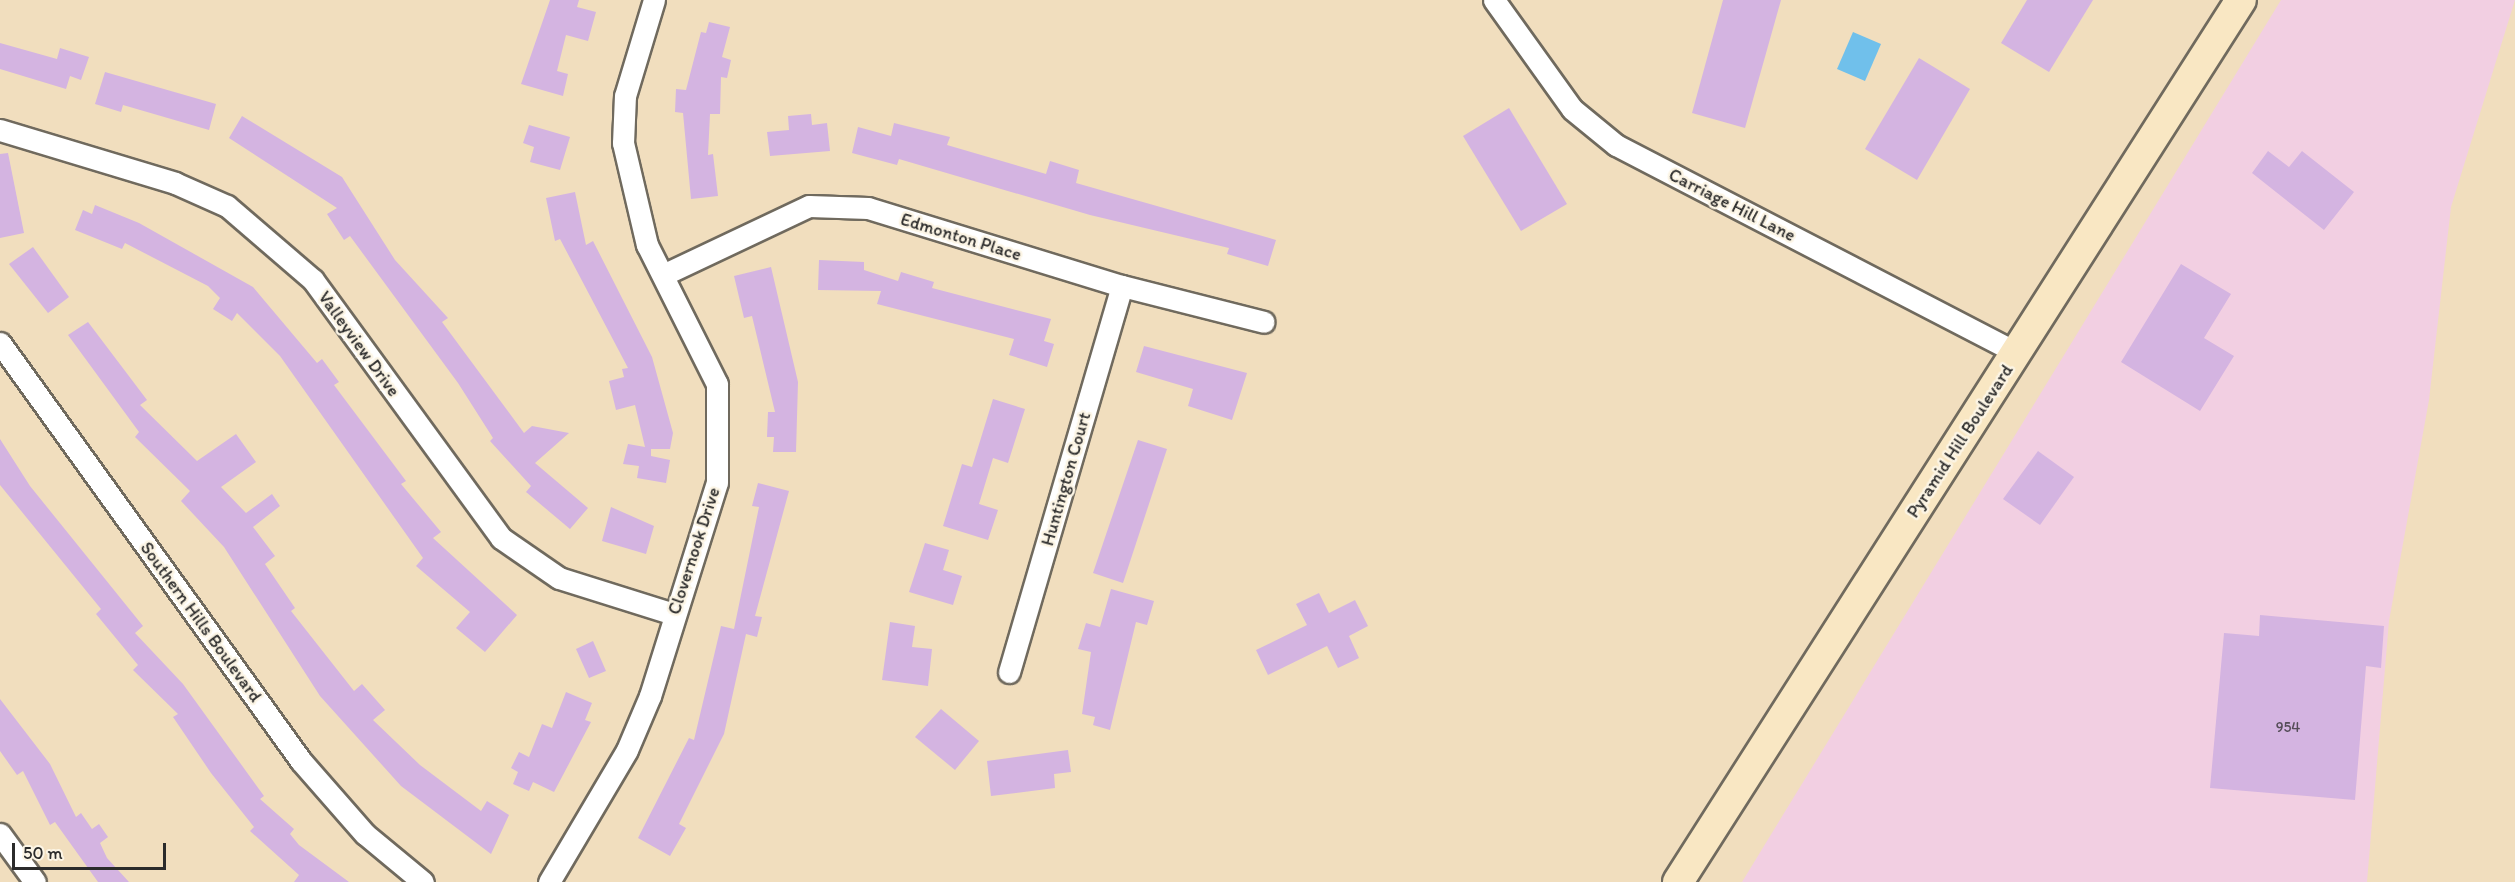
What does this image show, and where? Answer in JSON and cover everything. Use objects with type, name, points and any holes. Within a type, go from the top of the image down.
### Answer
[{"type":"main road","name":"Pyramid Hill Boulevard","points":[[1678,882],[2241,0]]},
{"type":"street","name":"Clovernook Drive","points":[[549,882],[627,750],[650,696],[717,482],[721,433],[717,384],[665,274],[647,245],[623,143],[625,96],[654,0]]},
{"type":"street","name":"Carriage Hill Lane","points":[[1494,0],[1572,109],[1616,145],[2017,353]]},
{"type":"street","name":"Valleyview Drive","points":[[0,130],[175,183],[227,206],[313,280],[501,538],[559,578],[674,614]]},
{"type":"street","name":"Edmonton Place","points":[[665,274],[809,206],[867,208],[1122,286],[1264,322]]},
{"type":"street","name":"Huntington Court","points":[[1009,672],[1122,286]]},
{"type":"street","name":"Southern Hills Boulevard","points":[[0,343],[301,761],[365,834],[423,882]]},
{"type":"street","points":[[0,834],[35,882]]},
{"type":"shaded area","points":[[2281,0],[2515,0],[2451,207],[2429,400],[2389,621],[2367,882],[1742,882]]},
{"type":"water","points":[[1853,32],[1881,44],[1865,81],[1837,69]]},
{"type":"building","points":[[550,0],[579,0],[577,7],[596,12],[588,41],[566,35],[557,71],[568,74],[563,96],[521,84]]},
{"type":"building","points":[[1723,0],[1781,0],[1745,128],[1692,113]]},
{"type":"building","points":[[2027,0],[2093,0],[2049,72],[2001,43]]},
{"type":"building","points":[[709,22],[730,27],[722,57],[731,60],[727,78],[721,77],[720,114],[710,114],[708,155],[713,154],[718,196],[691,199],[683,113],[675,112],[676,89],[686,90],[701,32],[706,33]]},
{"type":"building","points":[[0,43],[57,59],[60,48],[89,57],[81,80],[70,76],[66,89],[0,69]]},
{"type":"building","points":[[1919,58],[1970,89],[1917,180],[1865,149]]},
{"type":"building","points":[[105,72],[216,104],[209,130],[123,105],[121,112],[95,104]]},
{"type":"building","points":[[1509,108],[1567,204],[1521,231],[1463,136]]},
{"type":"building","points":[[811,114],[812,125],[827,123],[830,151],[770,156],[767,132],[789,130],[788,116]]},
{"type":"building","points":[[242,116],[342,177],[395,260],[448,318],[442,322],[524,433],[532,426],[569,433],[535,463],[588,508],[570,529],[526,492],[531,486],[490,441],[493,438],[458,383],[350,236],[344,240],[327,214],[337,208],[229,138]]},
{"type":"building","points":[[894,123],[950,137],[947,145],[1046,174],[1050,161],[1079,170],[1076,183],[1276,240],[1268,266],[1227,254],[1229,248],[1090,215],[899,159],[897,165],[852,153],[858,127],[891,136]]},
{"type":"building","points":[[529,125],[570,137],[560,170],[530,162],[534,147],[523,143]]},
{"type":"building","points":[[2268,151],[2289,167],[2302,151],[2354,192],[2324,230],[2252,173]]},
{"type":"building","points":[[8,153],[24,233],[0,238],[0,154]]},
{"type":"building","points":[[575,192],[586,245],[593,241],[652,357],[673,433],[670,449],[651,449],[651,456],[670,460],[666,483],[637,478],[639,466],[623,464],[628,444],[645,447],[635,405],[616,410],[609,381],[624,377],[622,369],[628,368],[560,239],[555,241],[546,198]]},
{"type":"building","points":[[95,205],[139,223],[253,287],[317,363],[322,359],[339,382],[334,385],[406,481],[401,484],[441,532],[433,538],[517,615],[485,652],[456,628],[470,612],[416,566],[423,558],[280,356],[237,313],[232,321],[213,309],[220,298],[208,286],[125,243],[122,249],[75,230],[83,210],[92,214]]},
{"type":"building","points":[[33,247],[69,297],[48,313],[9,264]]},
{"type":"building","points":[[819,260],[864,262],[864,270],[898,281],[901,272],[934,282],[932,288],[1051,319],[1044,341],[1054,344],[1047,367],[1009,355],[1014,339],[877,304],[881,291],[818,290]]},
{"type":"building","points":[[2181,264],[2231,294],[2204,338],[2234,356],[2200,411],[2121,362]]},
{"type":"building","points":[[771,267],[798,382],[796,452],[773,452],[774,437],[767,437],[768,412],[775,412],[752,316],[744,318],[734,276]]},
{"type":"building","points":[[88,322],[147,400],[140,405],[197,461],[236,434],[256,462],[221,487],[246,513],[272,494],[280,506],[253,527],[275,556],[265,564],[295,608],[291,611],[354,691],[362,684],[385,710],[373,720],[420,765],[481,811],[487,801],[509,815],[491,854],[401,786],[320,696],[224,547],[181,501],[190,491],[135,437],[139,432],[68,335]]},
{"type":"building","points":[[1144,346],[1247,373],[1232,420],[1188,406],[1193,389],[1136,372]]},
{"type":"building","points":[[993,399],[1025,409],[1008,463],[993,458],[979,504],[998,510],[988,540],[943,526],[962,464],[972,467]]},
{"type":"building","points":[[0,439],[30,486],[143,626],[135,633],[183,684],[264,796],[260,799],[294,829],[290,834],[299,845],[349,882],[294,882],[299,875],[250,831],[254,827],[211,773],[173,717],[178,714],[133,670],[138,665],[96,614],[101,609],[0,485]]},
{"type":"building","points":[[1138,440],[1167,449],[1123,583],[1093,573]]},
{"type":"building","points":[[2038,451],[2074,477],[2040,525],[2003,499]]},
{"type":"building","points":[[758,483],[789,491],[755,616],[762,617],[757,637],[746,634],[724,734],[679,824],[686,828],[670,856],[638,838],[689,738],[694,740],[721,626],[734,629],[759,507],[752,506]]},
{"type":"building","points":[[611,507],[654,526],[646,554],[602,541]]},
{"type":"building","points":[[925,543],[949,550],[943,570],[962,576],[953,605],[909,592]]},
{"type":"building","points":[[1111,589],[1154,601],[1147,625],[1136,622],[1110,730],[1093,725],[1095,717],[1082,714],[1091,652],[1078,649],[1086,623],[1100,627]]},
{"type":"building","points":[[1319,593],[1329,613],[1355,600],[1368,626],[1349,636],[1359,658],[1338,668],[1327,646],[1268,675],[1256,650],[1307,625],[1296,604]]},
{"type":"building","points":[[2260,615],[2384,626],[2381,668],[2366,666],[2355,800],[2210,788],[2224,633],[2259,636]]},
{"type":"building","points":[[890,622],[915,626],[912,647],[932,649],[928,686],[882,680]]},
{"type":"building","points":[[593,641],[606,671],[589,678],[576,649]]},
{"type":"building","points":[[566,692],[592,703],[585,720],[591,722],[554,792],[533,782],[529,791],[513,784],[518,772],[511,768],[519,752],[529,757],[542,724],[552,728]]},
{"type":"building","points":[[0,699],[50,764],[76,817],[81,813],[92,829],[99,824],[108,837],[100,843],[107,858],[129,882],[98,882],[55,822],[50,825],[23,771],[17,775],[0,751]]},
{"type":"building","points":[[941,709],[979,741],[955,770],[915,737]]},
{"type":"building","points":[[1068,750],[1071,772],[1054,774],[1055,788],[991,796],[987,761]]}]
